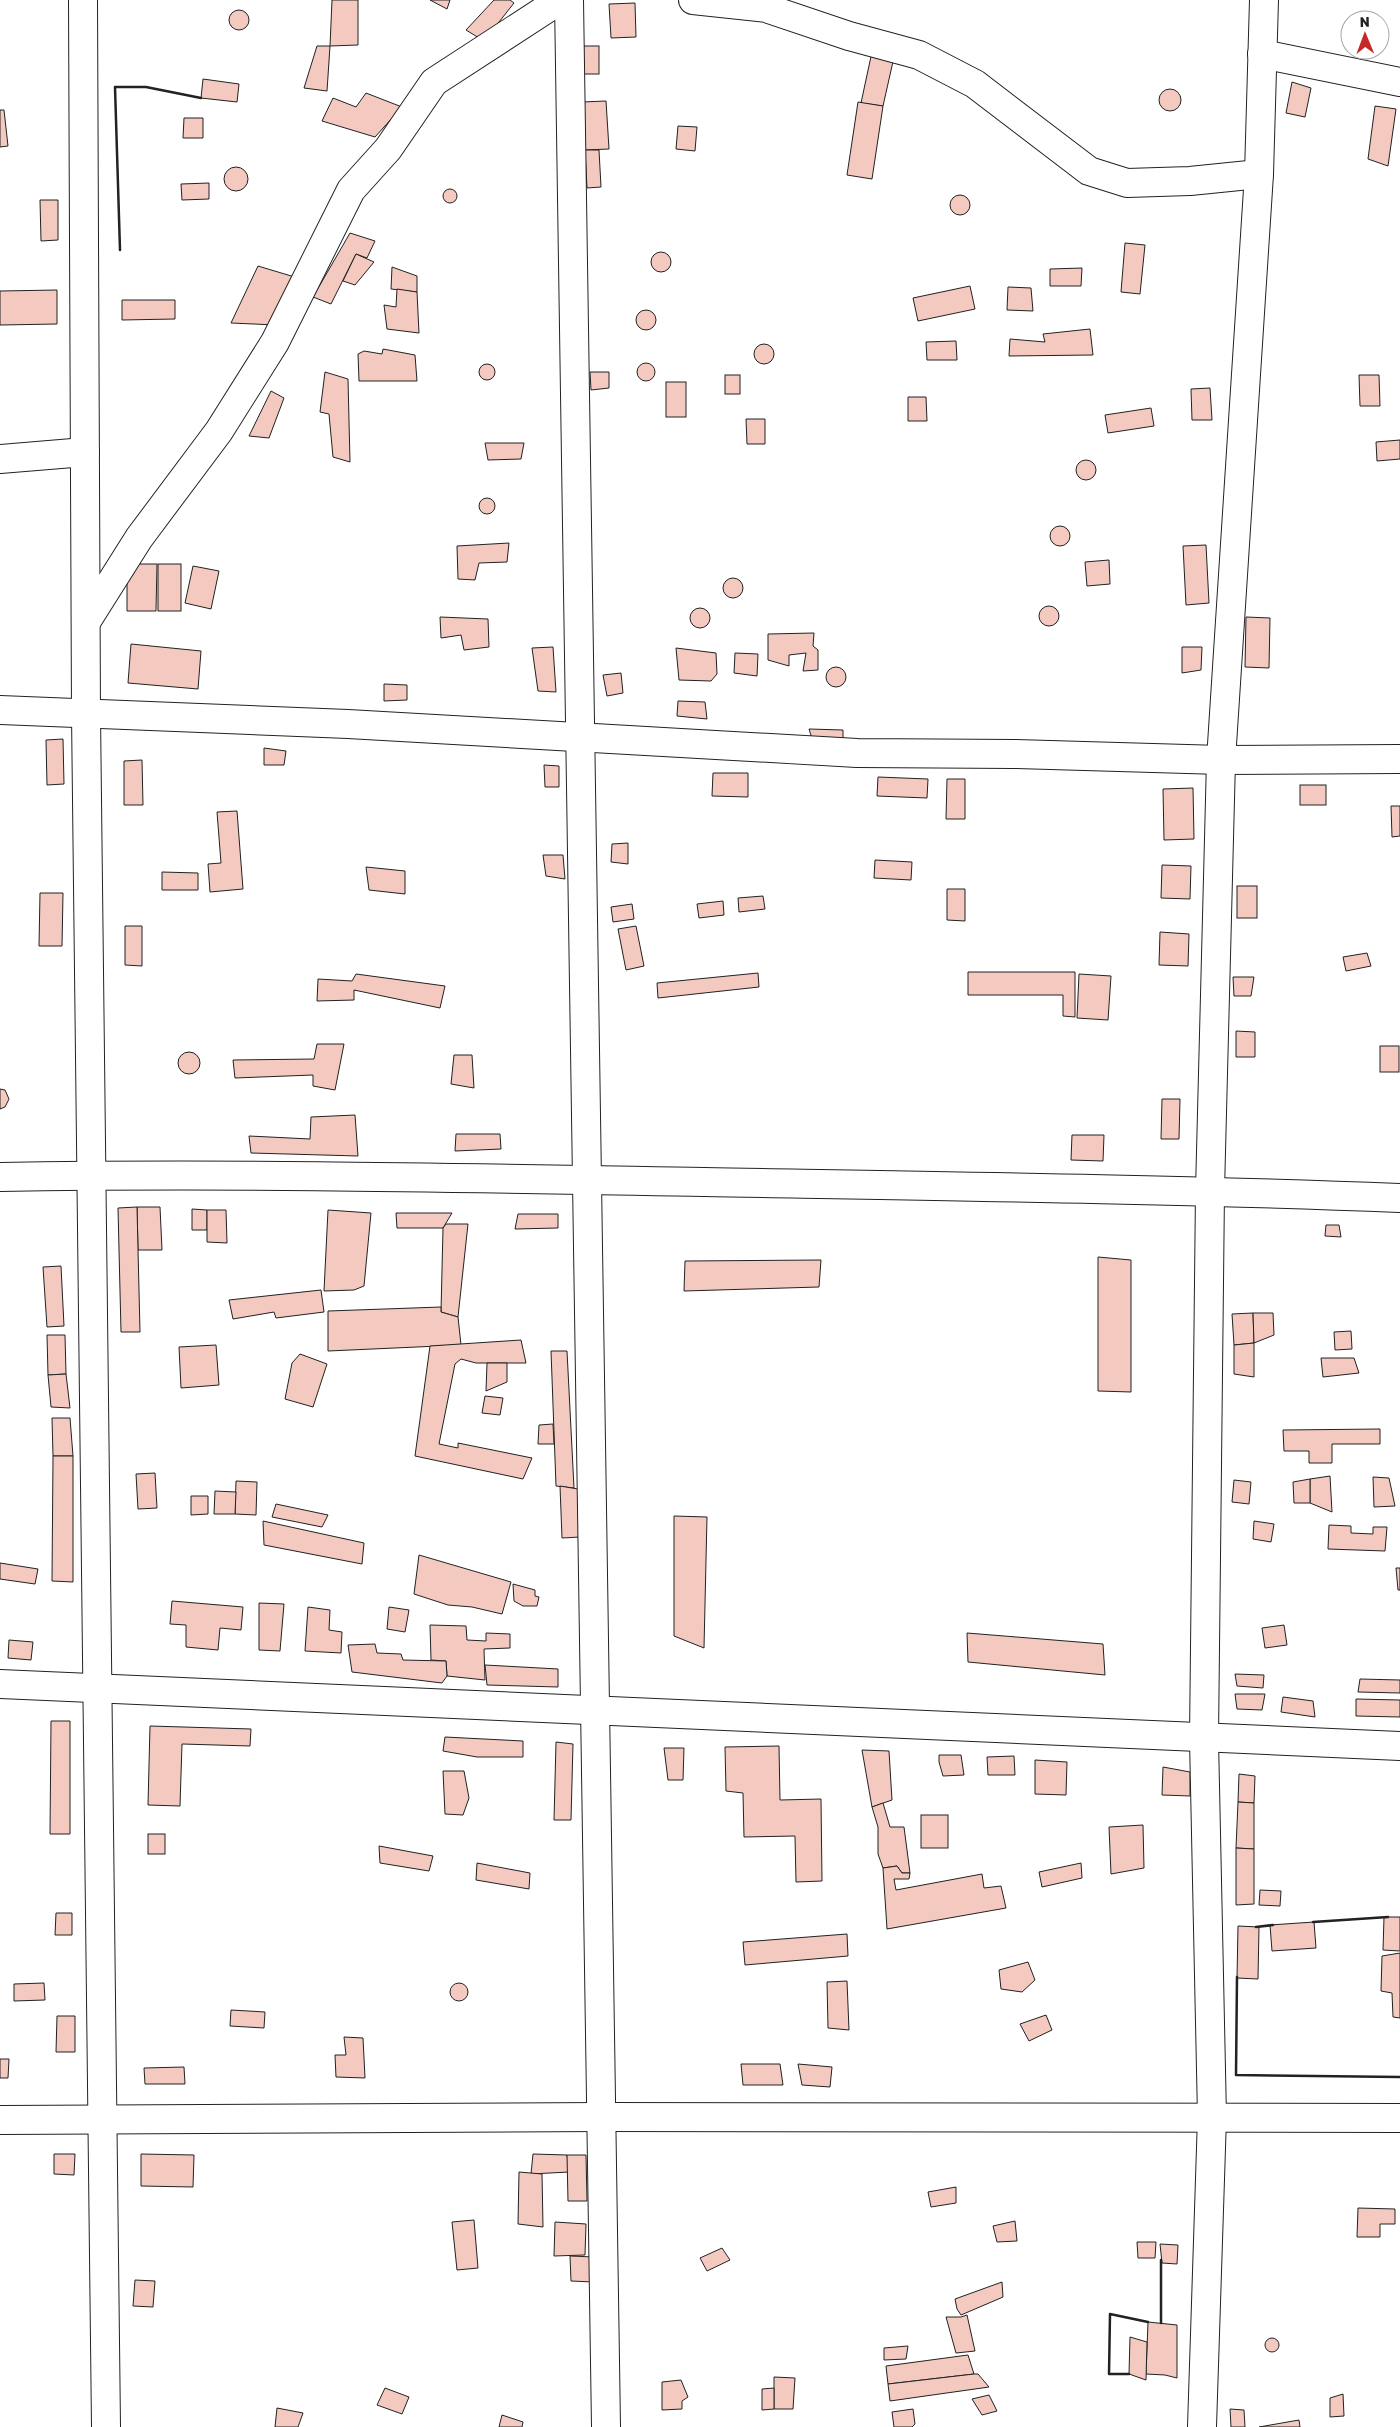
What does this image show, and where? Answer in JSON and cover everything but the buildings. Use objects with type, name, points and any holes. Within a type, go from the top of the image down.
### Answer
[{"type":"street","points":[[83,0],[86,714],[106,2427]]},
{"type":"street","points":[[86,622],[139,538],[219,431],[275,342],[351,190],[388,148],[434,82],[560,0]]},
{"type":"street","points":[[569,0],[606,2427]]},
{"type":"street","points":[[693,0],[766,8],[849,36],[919,55],[975,84],[1089,171],[1107,178],[1127,183],[1190,181],[1259,174]]},
{"type":"street","points":[[1202,2427],[1212,2117],[1204,1738],[1210,1191],[1221,760],[1259,174],[1264,0]]},
{"type":"street","points":[[1262,54],[1400,82]]},
{"type":"street","points":[[0,459],[85,452]]},
{"type":"street","points":[[0,710],[348,724],[856,752],[1221,760],[1400,759]]},
{"type":"street","points":[[0,1177],[92,1175],[587,1180],[1210,1191],[1400,1198]]},
{"type":"street","points":[[0,1684],[1400,1746]]},
{"type":"street","points":[[0,2120],[602,2117],[1400,2118]]},
{"type":"wall","points":[[120,250],[115,87],[146,87],[201,98]]},
{"type":"wall","points":[[1313,1922],[1388,1917]]},
{"type":"wall","points":[[1256,1927],[1273,1925]]},
{"type":"wall","points":[[1237,1977],[1236,2075],[1400,2077]]},
{"type":"wall","points":[[1161,2260],[1161,2323]]},
{"type":"wall","points":[[1129,2374],[1109,2374],[1110,2314],[1148,2322]]}]
